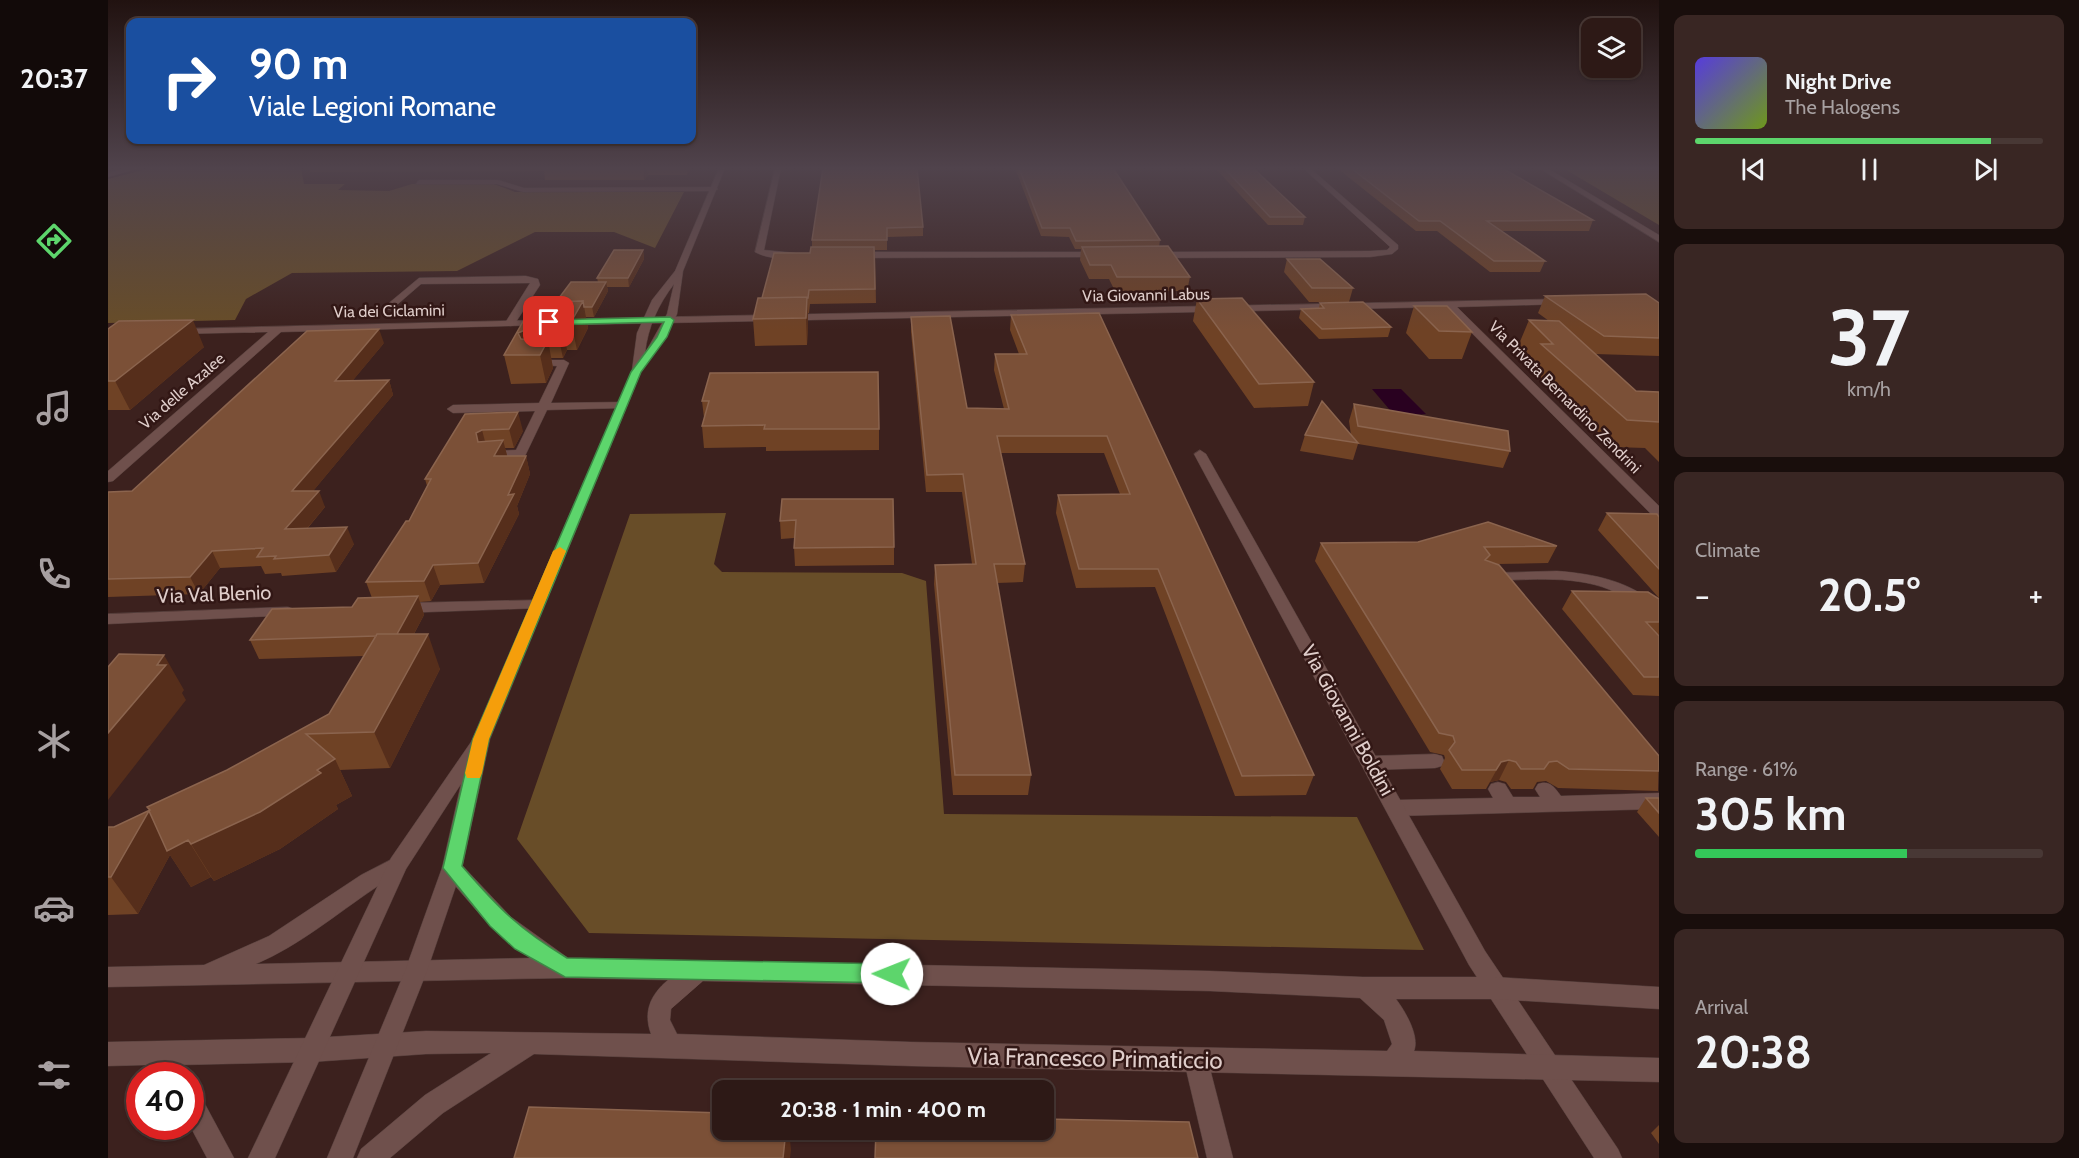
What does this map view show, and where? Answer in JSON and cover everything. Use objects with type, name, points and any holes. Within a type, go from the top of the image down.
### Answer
[{"type":"street","points":[[636,372],[642,333],[647,320],[657,300],[679,271],[700,222]]},
{"type":"street","points":[[766,222],[759,252],[773,255],[796,255]]},
{"type":"street","points":[[1143,255],[1370,254],[1389,252],[1395,247],[1367,222]]},
{"type":"street","points":[[1631,222],[1659,239]]},
{"type":"street","points":[[844,255],[1107,255]]},
{"type":"street","points":[[340,1158],[416,972],[452,868],[481,739],[636,372],[662,337],[670,320],[679,298],[679,271]]},
{"type":"street","points":[[388,308],[419,281],[526,279],[535,281],[535,285],[510,323]]},
{"type":"street","name":"Via Giovanni Labus","points":[[670,320],[1579,302]]},
{"type":"street","name":"Via Privata Bernardino Zendrini","points":[[1447,303],[1659,514]]},
{"type":"street","name":"Via dei Ciclamini","points":[[169,331],[670,320]]},
{"type":"street","name":"Via delle Azalee","points":[[108,478],[278,329]]},
{"type":"street","points":[[488,455],[521,453],[564,363],[531,363]]},
{"type":"street","points":[[453,409],[622,405]]},
{"type":"street","name":"Via Giovanni Boldini","points":[[1200,454],[1495,988],[1609,1158]]},
{"type":"street","points":[[1486,577],[1588,578],[1607,583],[1648,604],[1659,616]]},
{"type":"street","points":[[388,608],[537,605]]},
{"type":"street","name":"Via Val Blenio","points":[[108,619],[306,611]]},
{"type":"street","points":[[261,1158],[346,971],[398,864],[481,739]]},
{"type":"street","points":[[1371,763],[1435,761]]},
{"type":"street","points":[[1396,807],[1503,797],[1603,795],[1659,801]]},
{"type":"street","points":[[199,975],[252,956],[287,938],[372,877],[398,864]]},
{"type":"street","points":[[452,868],[497,920],[523,942],[565,968]]},
{"type":"street","points":[[108,977],[565,968],[1200,981],[1363,988],[1495,988],[1659,998]]},
{"type":"street","points":[[670,1045],[659,1030],[657,1011],[671,991],[699,972]]},
{"type":"street","points":[[1363,988],[1380,998],[1393,1010],[1402,1029],[1404,1046],[1394,1062]]},
{"type":"street","name":"Via Francesco Primaticcio","points":[[151,1054],[310,1050],[438,1042],[531,1042],[829,1052],[1196,1061],[1394,1062],[1659,1070]]},
{"type":"street","points":[[370,1158],[434,1104],[531,1042]]},
{"type":"street","points":[[108,1054],[151,1054],[158,1062]]},
{"type":"street","points":[[1196,1061],[1220,1158]]},
{"type":"street","points":[[204,1127],[221,1158]]},
{"type":"shaded area","points":[[108,222],[668,222],[655,248],[614,232],[535,232],[457,271],[292,273],[246,299],[235,320],[108,323]]},
{"type":"shaded area","points":[[1372,389],[1401,389],[1426,414],[1395,416]]},
{"type":"shaded area","points":[[726,513],[714,564],[722,572],[902,573],[926,581],[944,814],[1357,817],[1424,950],[589,933],[517,839],[630,514]]},
{"type":"building","points":[[815,222],[922,222],[923,227],[887,228],[887,240],[812,240]]},
{"type":"building","points":[[1040,222],[1148,222],[1160,240],[1076,241],[1070,228],[1042,228]]},
{"type":"building","points":[[1441,222],[1489,222],[1545,261],[1494,261]]},
{"type":"building","points":[[1168,246],[1190,277],[1117,277],[1111,265],[1090,265],[1082,247]]},
{"type":"building","points":[[811,247],[874,247],[875,289],[809,290],[808,298],[762,298],[774,253],[810,253]]},
{"type":"building","points":[[614,250],[643,250],[628,278],[597,278]]},
{"type":"building","points":[[1287,259],[1320,259],[1353,288],[1312,288]]},
{"type":"building","points":[[571,282],[606,282],[592,307],[584,307],[583,301],[556,302]]},
{"type":"building","points":[[1646,294],[1659,303],[1659,338],[1604,336],[1545,296]]},
{"type":"building","points":[[807,297],[806,318],[753,319],[758,298]]},
{"type":"building","points":[[1242,298],[1314,382],[1259,384],[1197,299]]},
{"type":"building","points":[[583,301],[571,322],[562,322],[557,330],[525,330],[518,333],[521,339],[548,340],[540,355],[504,355],[529,311],[534,311],[540,302]]},
{"type":"building","points":[[1363,302],[1391,327],[1322,329],[1301,309],[1324,308],[1320,303]]},
{"type":"building","points":[[1414,306],[1447,306],[1472,332],[1439,331]]},
{"type":"building","points":[[1099,313],[1314,775],[1242,776],[1158,569],[1079,569],[1058,495],[1130,494],[1107,436],[997,436],[1025,564],[994,564],[1031,775],[955,775],[935,565],[976,564],[963,474],[927,475],[911,317],[950,316],[967,408],[1009,409],[995,354],[1027,354],[1011,315]]},
{"type":"building","points":[[193,320],[115,381],[108,381],[108,329],[119,321]]},
{"type":"building","points":[[1529,320],[1559,321],[1636,391],[1659,392],[1659,422],[1627,420],[1541,344],[1553,344]]},
{"type":"building","points":[[379,329],[335,381],[389,380],[292,491],[319,491],[285,529],[347,527],[329,555],[274,559],[276,556],[257,557],[263,548],[212,551],[190,577],[108,579],[108,492],[132,491],[307,331]]},
{"type":"building","points":[[878,372],[879,429],[764,429],[765,425],[702,426],[709,401],[702,401],[710,373]]},
{"type":"building","points":[[1322,401],[1358,443],[1305,435]]},
{"type":"building","points":[[1354,404],[1508,431],[1510,451],[1358,426]]},
{"type":"building","points":[[518,412],[509,429],[482,430],[476,433],[478,442],[503,440],[494,456],[526,456],[508,495],[514,494],[478,563],[433,565],[424,581],[366,582],[406,521],[409,521],[431,479],[425,479],[465,414]]},
{"type":"building","points":[[782,499],[893,499],[894,547],[794,548],[796,520],[780,521]]},
{"type":"building","points":[[1607,513],[1657,514],[1659,517],[1659,569]]},
{"type":"building","points":[[1488,522],[1557,546],[1484,547],[1490,555],[1485,560],[1499,565],[1659,756],[1659,771],[1569,769],[1557,761],[1549,762],[1544,769],[1521,769],[1516,762],[1509,760],[1501,762],[1496,770],[1462,770],[1449,750],[1455,742],[1453,736],[1439,733],[1321,543],[1418,542]]},
{"type":"building","points":[[1572,591],[1648,592],[1659,599],[1659,622],[1646,622],[1659,636],[1659,677],[1644,677]]},
{"type":"building","points":[[418,596],[397,634],[250,640],[272,609],[352,607],[358,598]]},
{"type":"building","points":[[377,634],[428,634],[374,732],[306,734],[335,759],[317,770],[321,773],[260,812],[191,844],[188,840],[167,851],[149,811],[111,877],[108,877],[108,827],[114,827],[150,810],[147,807],[227,770],[329,714]]},
{"type":"building","points":[[119,654],[164,655],[157,665],[166,665],[108,733],[108,667]]},
{"type":"building","points":[[1646,798],[1659,798],[1659,813]]},
{"type":"building","points":[[529,1107],[712,1113],[712,1140],[785,1140],[783,1158],[514,1158]]},
{"type":"building","points":[[1054,1119],[1189,1122],[1198,1158],[875,1158],[876,1140],[1054,1140]]},
{"type":"slow traffic","points":[[473,773],[481,739],[560,551]]},
{"type":"route","points":[[549,322],[670,320],[662,337],[636,372],[481,739],[452,868],[497,920],[523,942],[565,968],[892,974]]}]
